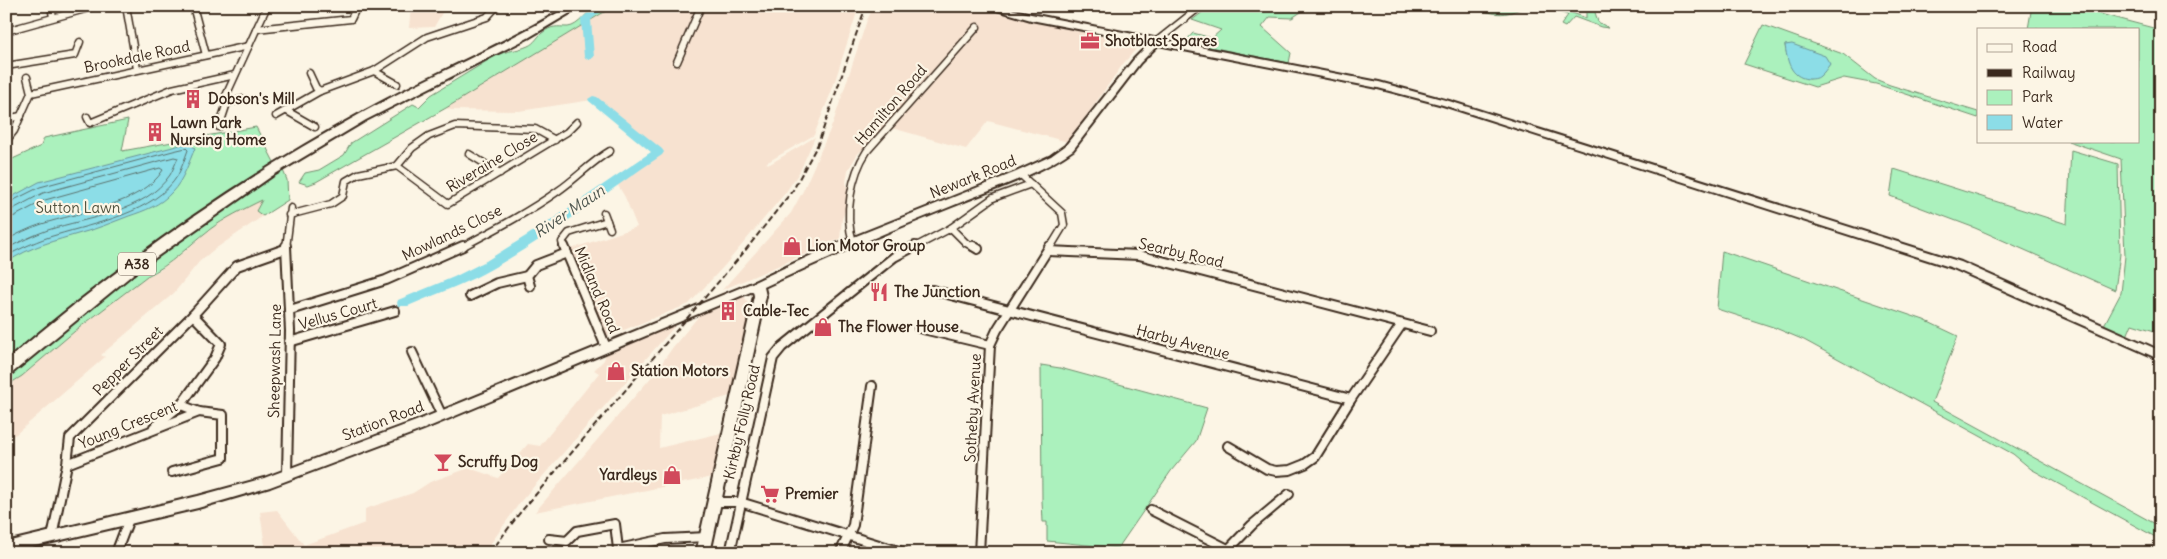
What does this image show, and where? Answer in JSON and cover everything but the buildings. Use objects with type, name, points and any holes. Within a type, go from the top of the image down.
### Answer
[{"type":"highway","name":"A38","points":[[6,370],[133,266],[232,195],[289,159],[364,116],[515,41],[576,6]]},
{"type":"main road","points":[[994,7],[1030,17],[1379,85],[1456,106],[1957,265],[2161,356]]},
{"type":"main road","name":"Newark Road","points":[[758,285],[853,242],[1055,158],[1069,148],[1137,61],[1157,41]]},
{"type":"main road","name":"Station Road","points":[[7,549],[198,502],[265,483],[442,416],[606,346],[758,285]]},
{"type":"main road","name":"Kirkby Folly Road","points":[[703,553],[760,296],[758,285]]},
{"type":"street","points":[[51,6],[53,18]]},
{"type":"street","points":[[6,31],[96,6]]},
{"type":"street","points":[[126,6],[138,70]]},
{"type":"street","points":[[194,6],[206,54]]},
{"type":"street","points":[[219,127],[227,102],[224,100],[267,6]]},
{"type":"street","points":[[256,29],[351,19],[358,6]]},
{"type":"street","points":[[276,116],[348,76],[374,70],[427,37],[487,16],[497,6]]},
{"type":"street","points":[[677,62],[701,6]]},
{"type":"street","points":[[1157,41],[1201,6]]},
{"type":"street","name":"Hamilton Road","points":[[853,242],[850,236],[851,207],[857,166],[867,151],[977,27]]},
{"type":"street","points":[[6,66],[75,55],[80,42]]},
{"type":"street","name":"Brookdale Road","points":[[30,93],[249,46]]},
{"type":"street","points":[[374,70],[397,84]]},
{"type":"street","points":[[309,74],[316,88],[320,91]]},
{"type":"street","points":[[89,123],[172,89],[235,75]]},
{"type":"street","points":[[6,141],[14,131],[30,93],[27,77]]},
{"type":"street","points":[[227,102],[243,98]]},
{"type":"street","points":[[287,111],[315,127]]},
{"type":"street","points":[[6,119],[21,116]]},
{"type":"street","name":"Riveraine Close","points":[[397,166],[448,204],[555,140],[577,122]]},
{"type":"street","points":[[397,166],[412,148],[429,136],[455,126],[535,129],[555,140]]},
{"type":"street","points":[[469,154],[500,173]]},
{"type":"street","name":"Mowlands Close","points":[[290,310],[386,280],[444,256],[507,223],[558,192],[582,174],[592,161],[608,154]]},
{"type":"street","name":"Sheepwash Lane","points":[[287,474],[290,310],[285,249],[290,212],[331,204],[343,196],[346,181],[358,174],[397,166]]},
{"type":"street","points":[[1020,174],[1062,213],[1064,225],[1048,251]]},
{"type":"street","name":"Newark Road","points":[[842,299],[894,257],[950,228],[994,198],[1031,184]]},
{"type":"street","points":[[470,296],[490,284],[508,278],[527,276],[536,265],[565,249],[562,242],[570,233],[607,221]]},
{"type":"street","points":[[950,228],[966,243],[978,249]]},
{"type":"street","name":"Pepper Street","points":[[52,537],[67,464],[70,438],[193,314],[236,266],[285,249]]},
{"type":"street","name":"Midland Road","points":[[565,249],[606,346]]},
{"type":"street","name":"Sotheby Avenue","points":[[979,553],[990,346],[1009,311],[1048,251]]},
{"type":"street","name":"Searby Road","points":[[1048,251],[1139,255],[1430,331]]},
{"type":"street","points":[[527,276],[530,286]]},
{"type":"street","name":"Harby Avenue","points":[[932,290],[1351,399]]},
{"type":"street","name":"Kirkby Folly Road","points":[[730,553],[773,358],[782,347],[842,299]]},
{"type":"street","name":"Vellus Court","points":[[289,342],[395,311]]},
{"type":"street","name":"Young Crescent","points":[[172,472],[223,458],[223,415],[199,412],[181,405],[215,358],[221,344],[193,314]]},
{"type":"street","points":[[1228,446],[1267,469],[1276,471],[1290,470],[1305,464],[1315,457],[1351,399],[1402,324]]},
{"type":"street","points":[[919,328],[990,346]]},
{"type":"street","points":[[412,352],[442,416]]},
{"type":"street","points":[[840,553],[853,524],[872,386]]},
{"type":"street","points":[[148,431],[181,405]]},
{"type":"street","name":"Young Crescent","points":[[67,464],[199,412]]},
{"type":"street","points":[[1151,510],[1226,551],[1252,525],[1289,494]]},
{"type":"street","points":[[715,502],[740,502],[905,553]]},
{"type":"street","points":[[116,553],[129,519]]},
{"type":"street","points":[[549,539],[567,541],[577,531],[615,524],[617,551],[665,539],[707,537]]},
{"type":"shaded area","points":[[411,6],[446,6],[434,27],[409,28]]},
{"type":"shaded area","points":[[614,6],[859,6],[832,90],[814,135],[766,163],[770,164],[815,137],[800,171],[786,192],[725,265],[689,304],[606,337],[571,249],[637,227],[625,197],[616,182],[663,150],[592,100],[519,111],[451,110],[446,108]]},
{"type":"shaded area","points":[[874,6],[966,6],[1104,37],[1134,41],[1137,48],[1123,64],[1068,142],[988,121],[966,149],[885,126],[857,155],[848,170],[846,182],[850,199],[842,219],[840,239],[722,290],[791,213],[803,191],[833,123],[867,20]]},
{"type":"shaded area","points":[[263,199],[256,211],[263,216],[199,262],[174,293],[101,355],[105,357],[16,434],[6,439],[6,386],[22,376],[75,331],[147,276],[159,271],[209,230],[236,212]]},
{"type":"shaded area","points":[[743,294],[752,310],[736,386],[730,396],[660,416],[659,448],[721,433],[713,477],[535,512],[654,374],[673,347],[703,311],[739,298]]},
{"type":"shaded area","points":[[681,319],[521,501],[484,553],[266,553],[260,512],[277,510],[304,545],[365,523],[365,509],[413,493],[430,482],[469,468],[498,478],[528,444],[540,446],[599,373],[594,370],[604,360],[606,353]]},
{"type":"green space","points":[[596,6],[614,6],[446,108],[316,182],[308,185],[299,182],[305,173],[319,170],[344,155],[351,143],[413,104],[419,107],[431,95],[495,56],[528,46],[549,29],[572,26]]},
{"type":"green space","points":[[1211,6],[1234,6],[1255,10],[1260,6],[1299,6],[1304,10],[1292,18],[1270,17],[1262,27],[1291,53],[1289,63],[1185,42],[1193,33],[1212,38],[1221,30],[1192,20]]},
{"type":"green space","points":[[1526,6],[1511,12],[1498,14],[1471,7]]},
{"type":"green space","points":[[1539,6],[1553,6],[1586,18],[1586,9],[1594,9],[1598,22],[1609,28],[1574,17],[1565,27],[1561,25],[1568,15]]},
{"type":"green space","points":[[2032,6],[2070,6],[2161,30],[2161,333],[2132,324],[2127,336],[2104,325],[2121,293],[2125,256],[2121,159],[2071,142],[2140,142],[2140,28],[2028,28]]},
{"type":"green space","points":[[1763,25],[1843,54],[1875,79],[1977,112],[1977,118],[1876,84],[1844,78],[1815,87],[1744,64]],"holes":[[[1785,45],[1830,64],[1810,79],[1800,75],[1792,66]]]},
{"type":"green space","name":"Sutton Lawn","points":[[128,120],[122,151],[256,127],[274,162],[170,232],[102,281],[37,333],[6,361],[6,162],[41,146],[44,138]]},
{"type":"green space","points":[[2071,150],[2118,164],[2120,254],[2115,290],[1975,228],[1890,196],[1894,169],[2067,224]]},
{"type":"green space","points":[[282,168],[287,180],[288,200],[263,216],[256,211],[262,200],[215,226],[172,261],[147,276],[75,331],[22,376],[6,386],[6,376],[143,264]]},
{"type":"green space","points":[[1722,251],[1924,320],[1958,336],[1932,402],[2161,527],[2161,540],[2031,469],[2013,454],[1804,340],[1773,327],[1717,309]]},
{"type":"green space","points":[[1041,365],[1060,368],[1207,408],[1196,441],[1171,471],[1118,548],[1047,541],[1047,522],[1043,522],[1042,501]]},
{"type":"water","points":[[1792,44],[1825,56],[1830,64],[1817,78],[1802,78],[1793,71],[1788,62],[1785,45]]},
{"type":"water","points":[[188,143],[195,148],[183,177],[168,197],[158,204],[99,227],[33,248],[6,263],[6,200],[39,182]]},
{"type":"waterway","name":"River Maun","points":[[589,57],[586,19],[602,6]]},
{"type":"waterway","name":"River Maun","points":[[403,303],[469,275],[512,251],[658,152],[593,99]]},
{"type":"railway","points":[[490,553],[519,514],[744,252],[793,190],[818,144],[866,6]]},
{"type":"place","name":"Shotblast Spares","points":[[1090,41]]},
{"type":"place","name":"Dobson's Mill","points":[[193,99]]},
{"type":"place","name":"Lawn Park Nursing Home","points":[[155,132]]},
{"type":"place","name":"Lion Motor Group","points":[[792,246]]},
{"type":"place","name":"The Junction","points":[[879,292]]},
{"type":"place","name":"Cable-Tec","points":[[728,311]]},
{"type":"place","name":"The Flower House","points":[[823,327]]},
{"type":"place","name":"Station Motors","points":[[616,371]]},
{"type":"place","name":"Scruffy Dog","points":[[443,462]]},
{"type":"place","name":"Yardleys","points":[[672,475]]},
{"type":"place","name":"Premier","points":[[770,494]]}]
